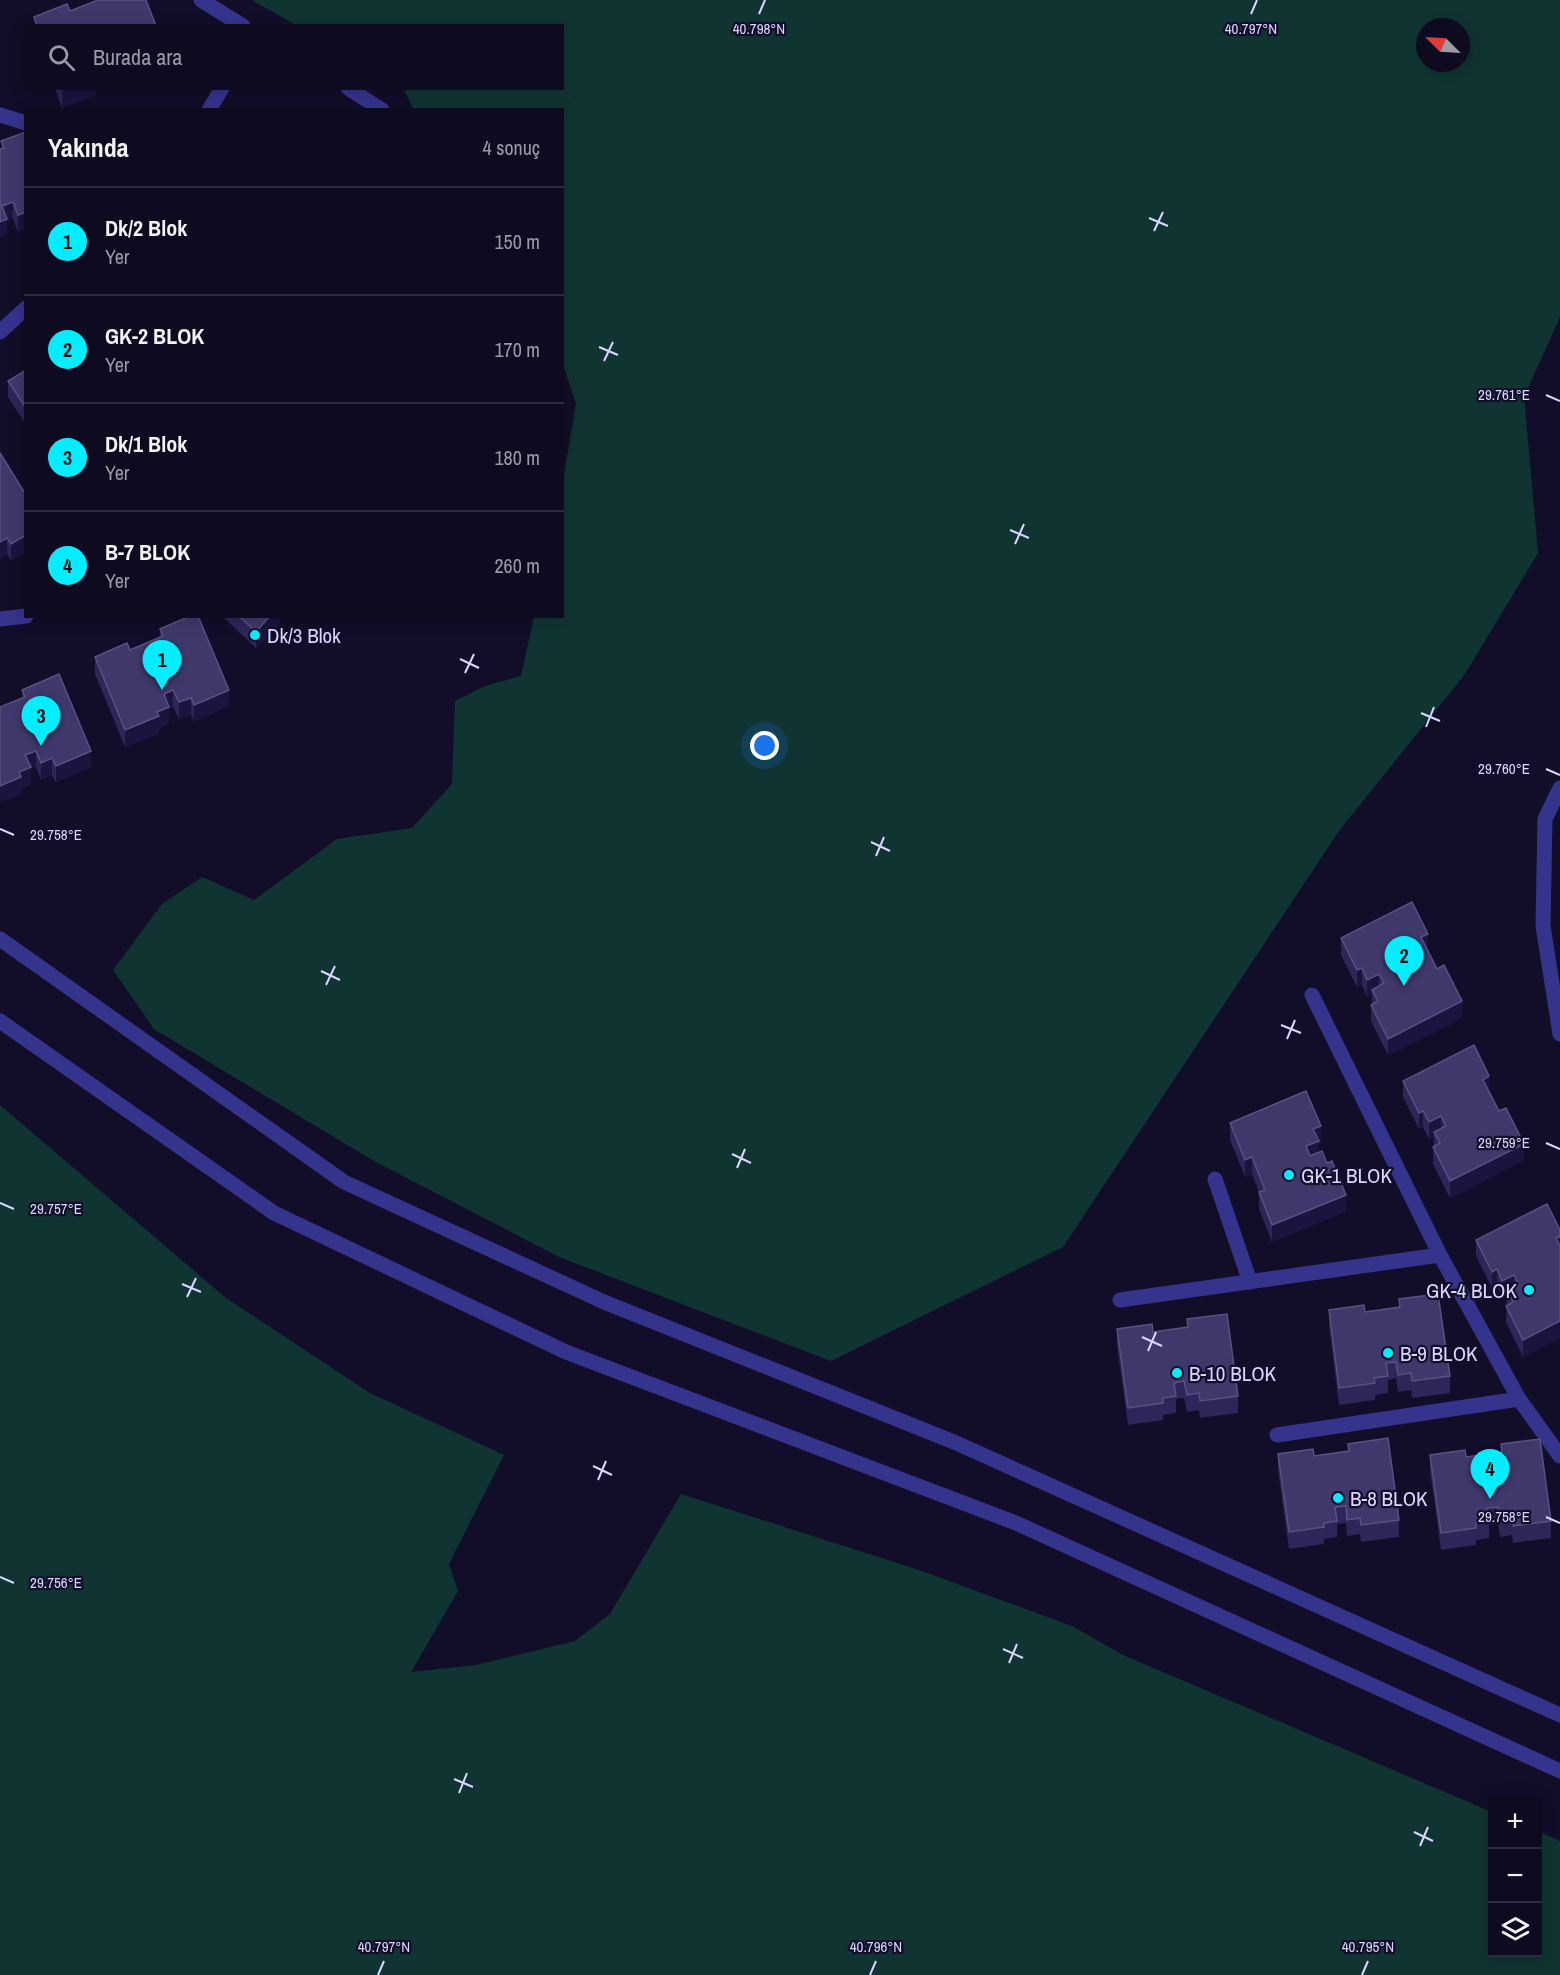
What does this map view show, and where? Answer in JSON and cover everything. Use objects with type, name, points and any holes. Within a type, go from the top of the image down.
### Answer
[{"type":"street","points":[[201,0],[240,24]]},
{"type":"street","points":[[209,108],[221,90]]},
{"type":"street","points":[[351,90],[379,108]]},
{"type":"street","points":[[0,115],[24,122]]},
{"type":"street","points":[[0,332],[24,310]]},
{"type":"street","points":[[0,619],[24,616]]},
{"type":"street","points":[[1560,788],[1545,819],[1543,926],[1560,1034]]},
{"type":"street","points":[[0,939],[344,1182],[604,1302],[954,1442],[1560,1715]]},
{"type":"street","points":[[1312,995],[1440,1256],[1519,1399],[1560,1456]]},
{"type":"street","points":[[0,1021],[274,1213],[566,1352],[1016,1523],[1560,1771]]},
{"type":"street","points":[[1215,1179],[1250,1282]]},
{"type":"street","points":[[1120,1300],[1440,1256]]},
{"type":"street","points":[[1277,1435],[1519,1399]]},
{"type":"green space","points":[[252,0],[1560,0],[1560,317],[1524,397],[1538,553],[1465,674],[1339,831],[1063,1247],[831,1361],[559,1257],[374,1161],[154,1029],[113,970],[162,904],[202,877],[254,900],[337,839],[412,828],[452,784],[455,701],[485,686],[521,676],[534,618],[564,618],[564,474],[576,404],[564,368],[564,108],[413,108],[404,90],[564,90],[564,24],[294,24]]},
{"type":"green space","points":[[0,1105],[226,1298],[370,1393],[504,1455],[449,1564],[458,1591],[411,1672],[476,1665],[575,1641],[610,1614],[681,1494],[919,1570],[1072,1626],[1123,1655],[1488,1810],[1488,1957],[1542,1957],[1542,1833],[1560,1841],[1560,1975],[0,1975]]},
{"type":"building","points":[[98,0],[146,0],[155,24],[36,24],[34,17],[67,4],[70,11]]},
{"type":"building","points":[[24,133],[24,213],[18,215],[13,202],[2,206],[7,219],[0,222],[0,149],[4,148],[1,141]]},
{"type":"building","points":[[24,371],[24,405],[8,381]]},
{"type":"building","points":[[0,453],[24,492],[24,536],[11,544],[7,538],[0,542]]},
{"type":"building","points":[[185,618],[199,618],[229,690],[194,705],[191,698],[179,702],[173,690],[164,694],[169,707],[157,712],[159,716],[125,730],[95,657],[127,643],[130,650],[163,636],[160,629]]},
{"type":"building","points":[[241,618],[268,618],[256,632]]},
{"type":"building","points":[[59,674],[91,751],[56,766],[52,758],[41,763],[36,751],[25,755],[31,767],[19,772],[21,777],[0,786],[0,707],[25,697],[22,690]]},
{"type":"building","points":[[1412,902],[1428,934],[1421,937],[1437,969],[1444,965],[1462,1001],[1388,1039],[1371,1005],[1378,1001],[1372,990],[1384,983],[1379,974],[1367,980],[1362,968],[1357,970],[1341,938]]},
{"type":"building","points":[[1474,1045],[1489,1076],[1483,1080],[1499,1111],[1506,1108],[1524,1144],[1450,1181],[1433,1147],[1440,1143],[1434,1132],[1446,1126],[1441,1116],[1429,1122],[1423,1111],[1419,1113],[1403,1081]]},
{"type":"building","name":"GK-1 BLOK","points":[[1306,1091],[1321,1126],[1313,1129],[1319,1141],[1306,1146],[1310,1156],[1322,1151],[1327,1163],[1332,1161],[1346,1195],[1272,1225],[1259,1192],[1265,1190],[1252,1157],[1245,1160],[1230,1123]]},
{"type":"building","name":"GK-4 BLOK","points":[[1547,1204],[1560,1230],[1560,1237],[1556,1238],[1560,1246],[1560,1321],[1523,1340],[1506,1306],[1513,1302],[1507,1291],[1519,1285],[1514,1275],[1502,1281],[1497,1269],[1492,1272],[1476,1240]]},
{"type":"building","name":"B-9 BLOK","points":[[1438,1294],[1450,1376],[1412,1381],[1411,1373],[1398,1375],[1396,1362],[1386,1363],[1388,1376],[1374,1378],[1375,1383],[1339,1388],[1329,1310],[1364,1305],[1365,1312],[1400,1307],[1399,1299]]},
{"type":"building","name":"B-10 BLOK","points":[[1227,1314],[1238,1396],[1200,1401],[1199,1393],[1187,1395],[1184,1381],[1174,1383],[1176,1396],[1163,1398],[1163,1403],[1128,1408],[1117,1329],[1152,1324],[1153,1332],[1188,1327],[1187,1319]]},
{"type":"building","name":"B-8 BLOK","points":[[1388,1438],[1399,1520],[1361,1525],[1360,1518],[1347,1520],[1346,1506],[1335,1507],[1337,1521],[1324,1523],[1324,1527],[1289,1532],[1278,1454],[1313,1449],[1314,1456],[1349,1451],[1348,1444]]},
{"type":"building","points":[[1540,1439],[1551,1521],[1513,1526],[1512,1518],[1500,1520],[1498,1507],[1487,1508],[1489,1521],[1476,1523],[1476,1528],[1441,1533],[1430,1455],[1465,1450],[1466,1457],[1502,1452],[1501,1444]]},
{"type":"place","name":"Dk/3 Blok","points":[[255,635]]},
{"type":"place","name":"Dk/2 Blok","points":[[162,690]]},
{"type":"place","name":"Dk/1 Blok","points":[[41,746]]},
{"type":"place","name":"GK-2 BLOK","points":[[1404,986]]},
{"type":"place","name":"GK-1 BLOK","points":[[1289,1175]]},
{"type":"place","name":"GK-4 BLOK","points":[[1529,1290]]},
{"type":"place","name":"B-9 BLOK","points":[[1388,1353]]},
{"type":"place","name":"B-10 BLOK","points":[[1177,1373]]},
{"type":"place","name":"B-8 BLOK","points":[[1338,1498]]},
{"type":"place","name":"B-7 BLOK","points":[[1490,1499]]}]
